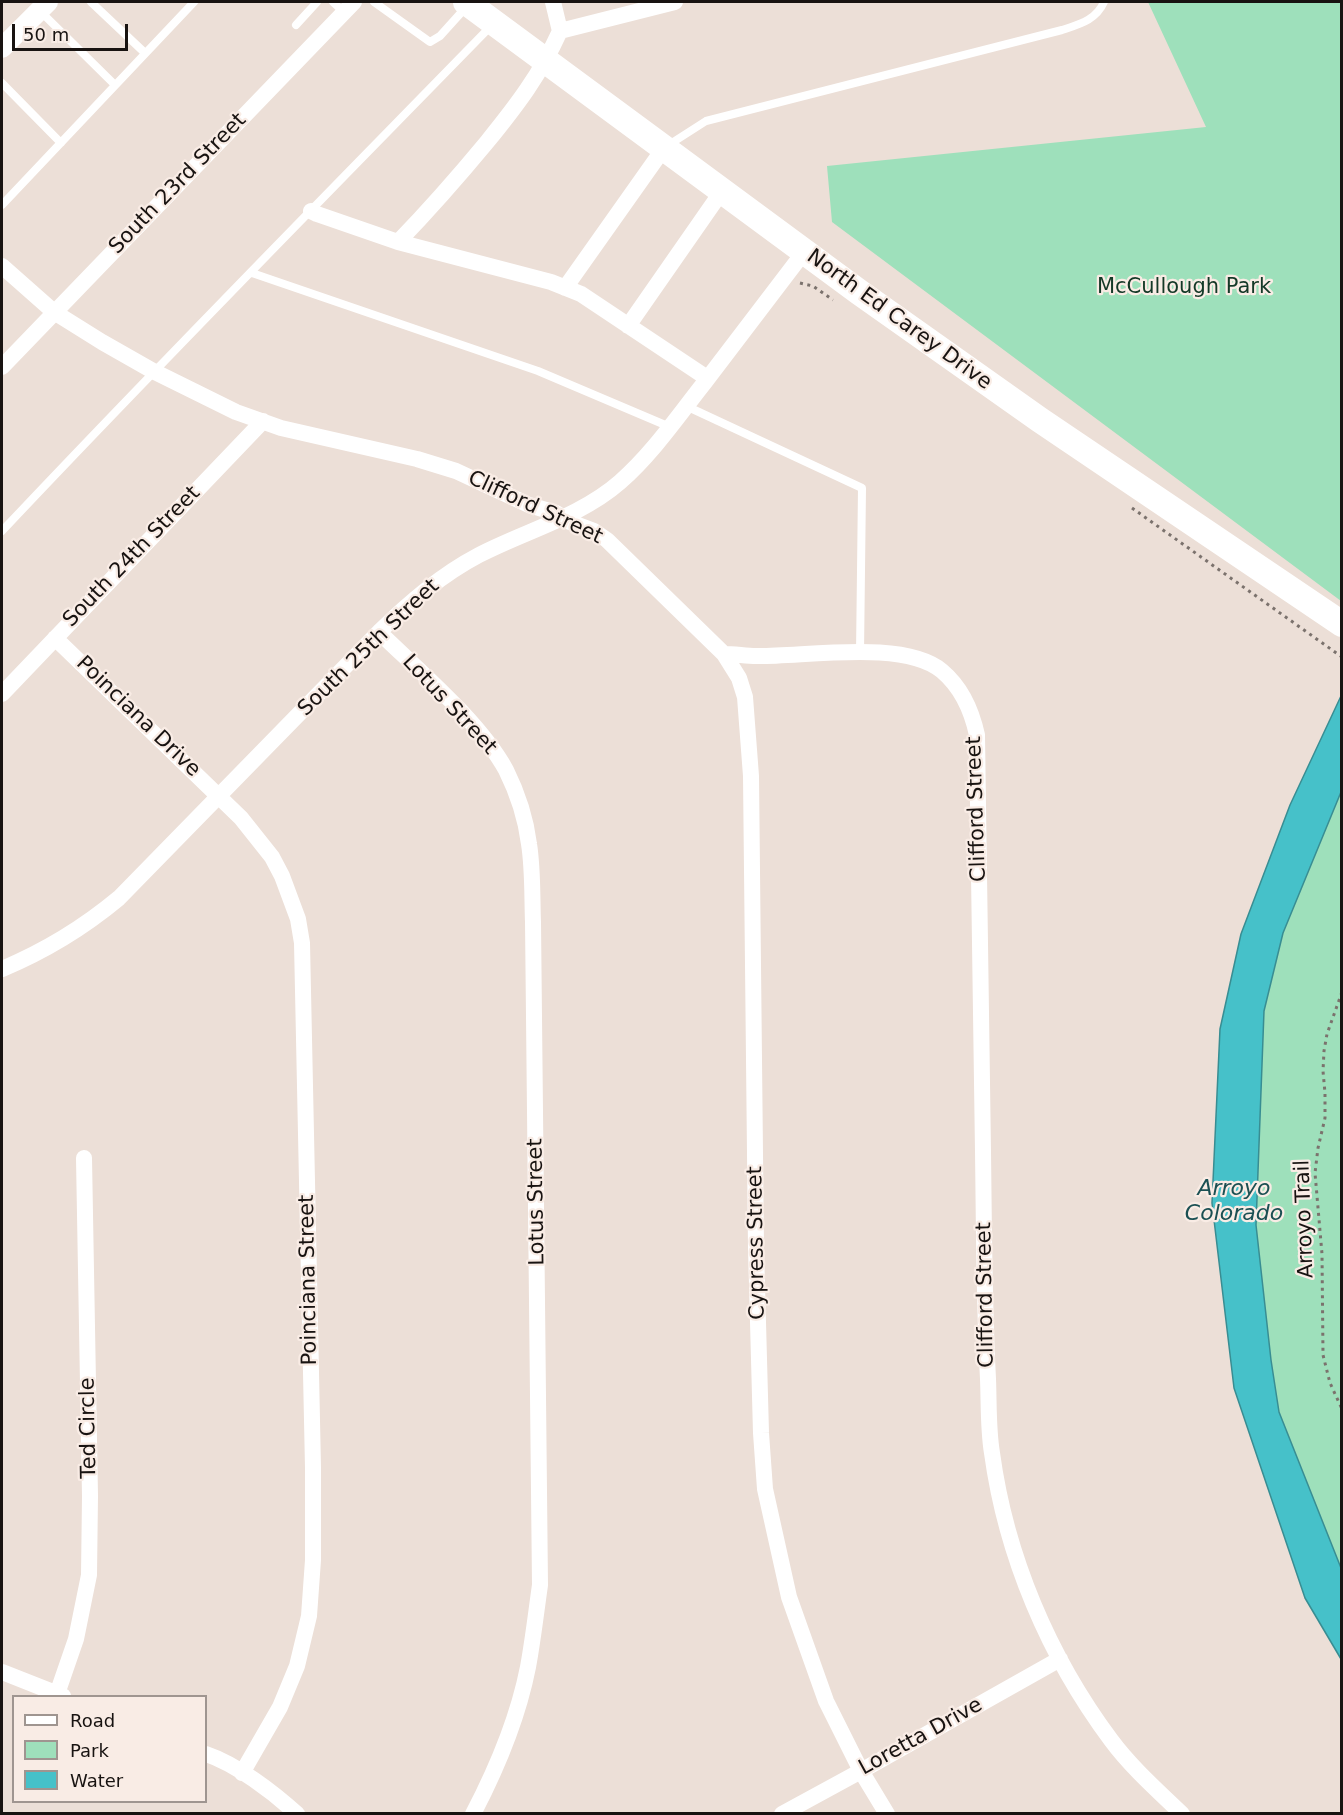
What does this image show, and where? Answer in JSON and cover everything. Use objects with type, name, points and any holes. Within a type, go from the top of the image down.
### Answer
[{"type":"main road","name":"North Ed Carey Drive","points":[[467,3],[804,252],[1040,420],[1341,624]]},
{"type":"street","points":[[398,242],[457,178],[524,96],[546,60],[560,31],[553,2]]},
{"type":"street","points":[[560,31],[675,2]]},
{"type":"street","name":"South 23rd Street","points":[[2,367],[344,5]]},
{"type":"street","points":[[2,48],[43,6]]},
{"type":"street","points":[[565,288],[664,148]]},
{"type":"street","points":[[628,326],[722,191]]},
{"type":"street","points":[[311,211],[398,242],[551,282],[581,294],[707,378]]},
{"type":"street","name":"South 25th Street","points":[[2,969],[43,950],[95,918],[141,878],[412,600],[456,568],[599,498],[620,482],[656,445],[804,252]]},
{"type":"street","name":"Clifford Street","points":[[2,266],[54,312],[153,371],[236,412],[293,431],[417,459],[456,471],[529,505],[594,531],[724,654],[756,656],[860,653],[908,657],[926,662],[942,671],[973,716],[977,735],[986,1338],[991,1451],[1000,1507],[1035,1608],[1082,1698],[1112,1741],[1142,1776],[1182,1814]]},
{"type":"street","name":"South 24th Street","points":[[2,694],[263,421]]},
{"type":"street","name":"Lotus Street","points":[[379,632],[460,711],[495,754],[506,771],[516,795],[529,844],[533,945],[540,1585],[527,1669],[511,1729],[487,1788],[473,1814]]},
{"type":"street","name":"Poinciana Drive","points":[[55,638],[220,797]]},
{"type":"street","name":"Cypress Street","points":[[724,654],[739,678],[745,697],[751,776],[756,1248],[761,1433],[765,1489],[797,1624],[826,1701],[861,1771],[887,1814]]},
{"type":"street","name":"Poinciana Street","points":[[220,797],[241,818],[266,849],[282,876],[298,919],[302,943],[313,1468],[313,1560],[309,1616],[297,1666],[280,1707],[242,1773]]},
{"type":"street","name":"Ted Circle","points":[[60,1695],[76,1639],[88,1575],[89,1368],[84,1158]]},
{"type":"street","name":"Loretta Drive","points":[[782,1814],[1060,1659]]},
{"type":"street","points":[[2,1672],[60,1695]]},
{"type":"street","points":[[207,1755],[242,1773],[284,1802],[297,1814]]},
{"type":"lane","points":[[2,205],[194,2]]},
{"type":"lane","points":[[296,25],[316,2]]},
{"type":"lane","points":[[374,2],[430,42],[441,36],[467,3]]},
{"type":"lane","points":[[664,148],[706,121],[1062,30],[1089,20],[1100,11],[1104,2]]},
{"type":"lane","points":[[97,3],[145,53]]},
{"type":"lane","points":[[43,6],[115,85]]},
{"type":"lane","points":[[2,531],[153,371],[252,273],[495,22]]},
{"type":"lane","points":[[2,83],[61,143]]},
{"type":"lane","points":[[252,273],[538,371],[670,427]]},
{"type":"lane","points":[[686,406],[862,488],[860,653]]},
{"type":"path","points":[[1128,506],[1341,657]]},
{"type":"path","name":"Arroyo Trail","points":[[1341,992],[1327,1034],[1324,1051],[1325,1118],[1315,1173],[1322,1254],[1323,1355],[1330,1383],[1341,1409]]},
{"type":"green space","name":"McCullough Park","points":[[1148,2],[1341,2],[1341,601],[832,222],[827,166],[1206,127]]},
{"type":"green space","points":[[1341,792],[1341,1568],[1279,1412],[1256,1225],[1264,1011],[1283,933]]},
{"type":"water","name":"Arroyo Colorado","points":[[1341,696],[1341,792],[1283,933],[1264,1011],[1256,1225],[1279,1412],[1341,1568],[1341,1659],[1305,1598],[1234,1388],[1212,1203],[1220,1029],[1241,934],[1290,805]]}]
